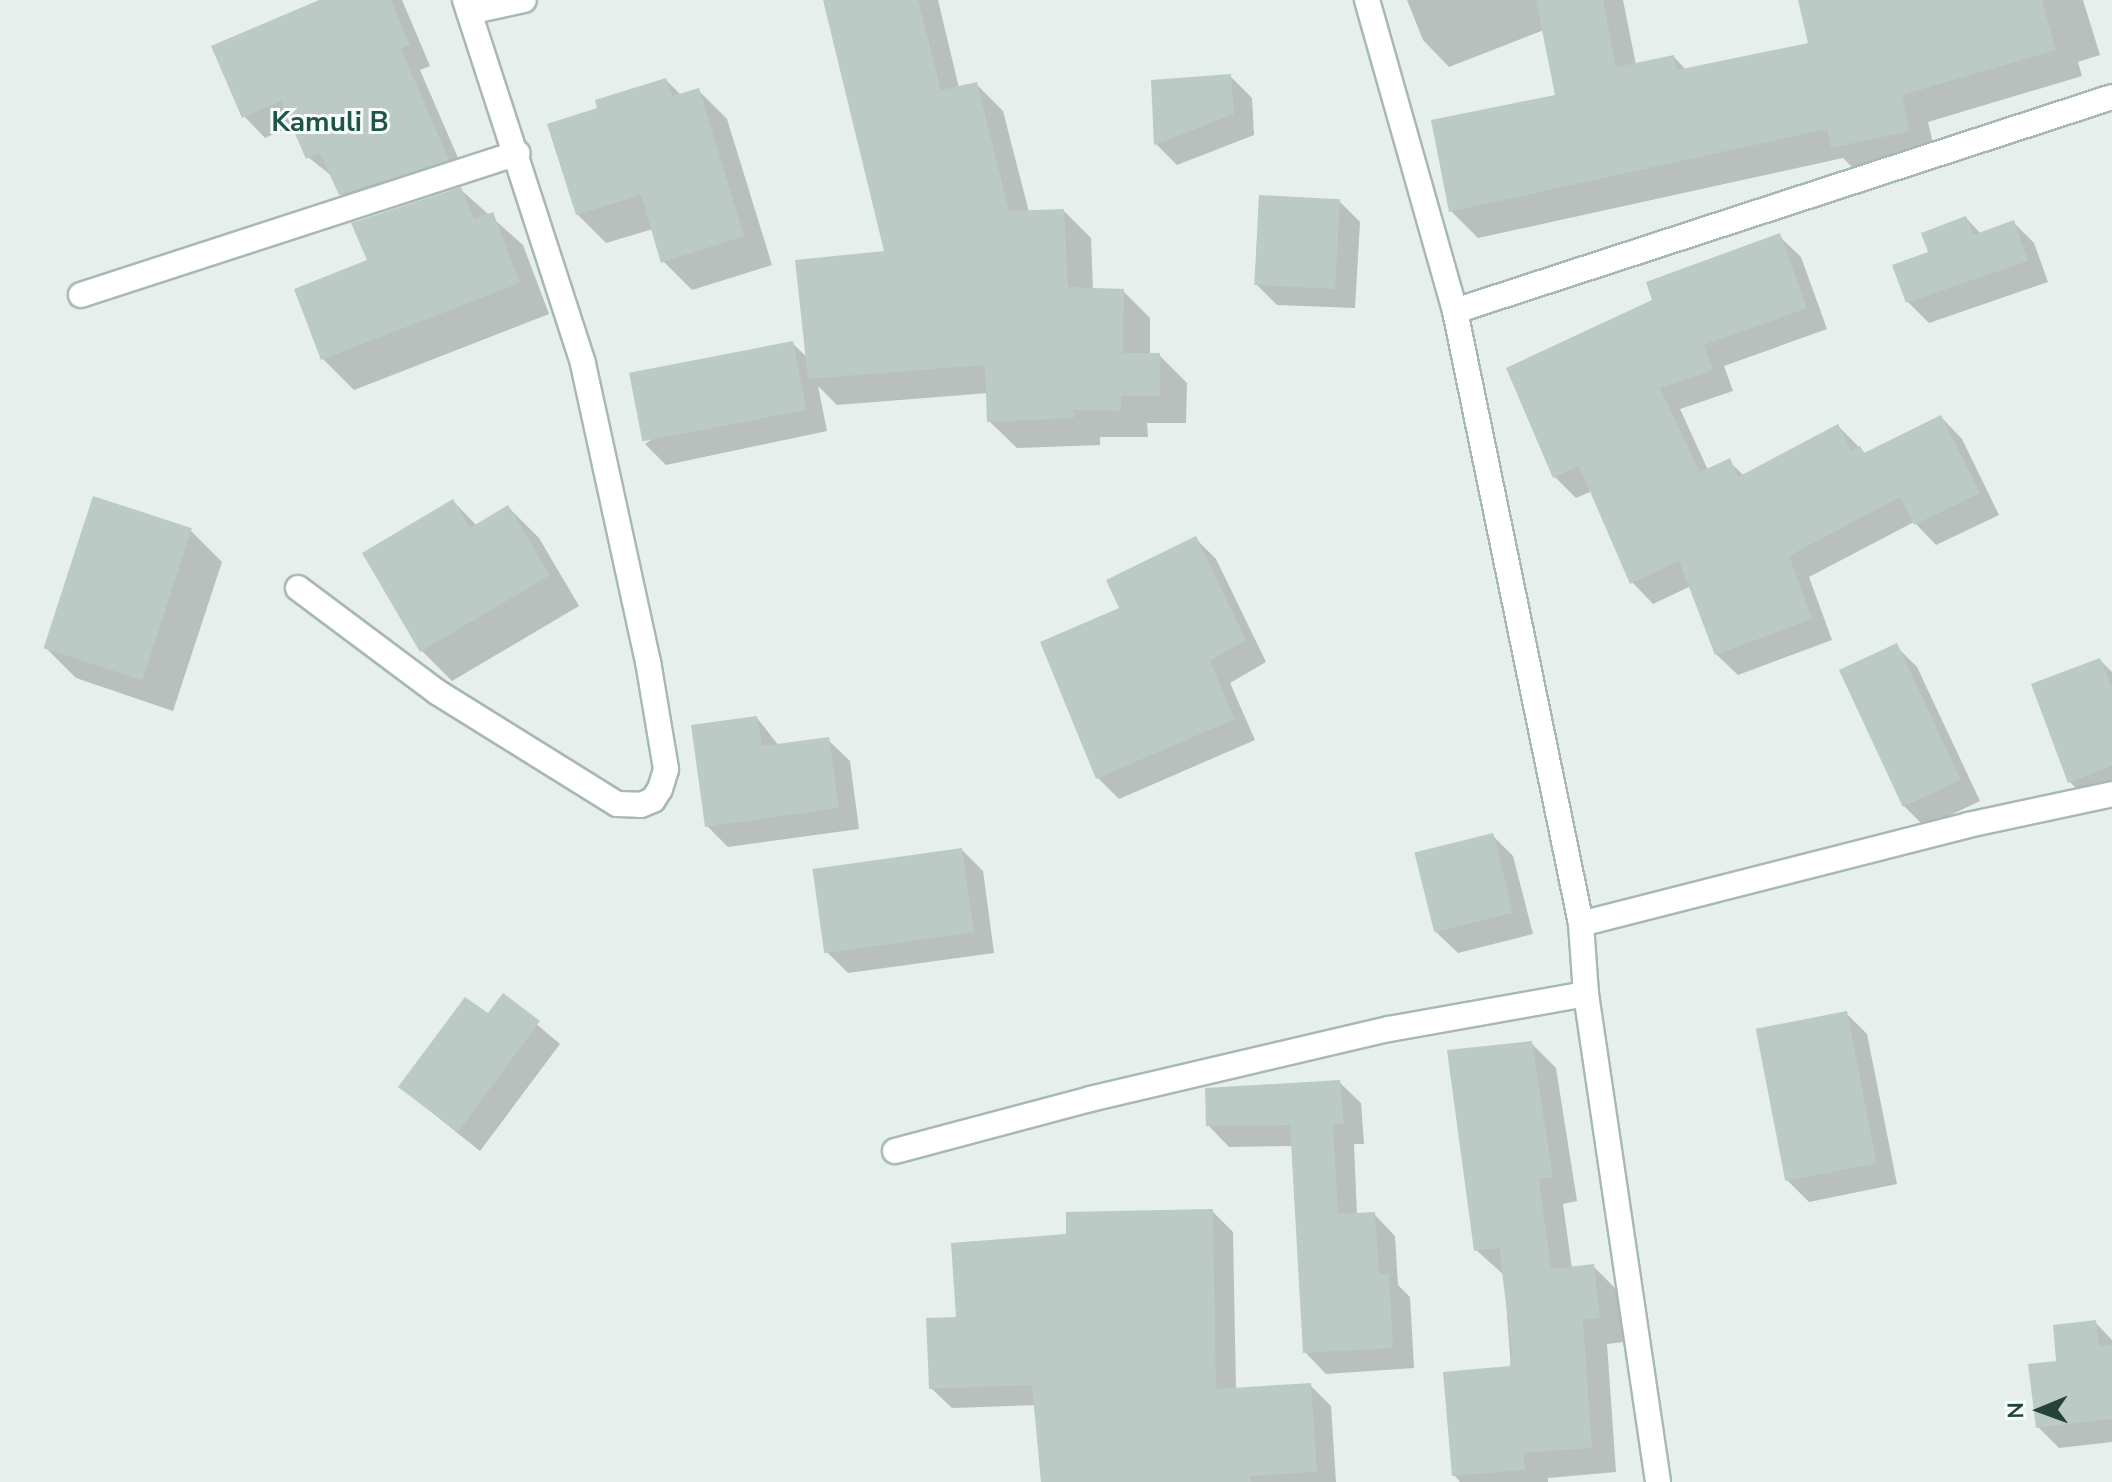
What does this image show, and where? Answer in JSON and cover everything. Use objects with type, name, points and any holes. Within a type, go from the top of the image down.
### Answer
[{"type":"street","points":[[298,588],[437,692],[617,804],[641,805],[653,800],[660,789],[666,769],[648,662],[583,363],[467,6],[524,0]]},
{"type":"street","points":[[1367,0],[1455,311],[1581,924],[1586,994],[1658,1482]]},
{"type":"street","points":[[1455,311],[2112,97]]},
{"type":"street","points":[[81,295],[517,153]]},
{"type":"street","points":[[1581,924],[1968,825],[2112,794]]},
{"type":"street","points":[[895,1151],[1374,1033],[1586,994]]},
{"type":"building","points":[[319,0],[391,0],[410,45],[401,49],[449,160],[339,195],[320,153],[306,159],[281,101],[242,118],[211,46]]},
{"type":"building","points":[[823,0],[918,0],[941,90],[977,82],[1009,211],[1064,209],[1068,287],[1124,289],[1123,353],[1160,353],[1160,396],[1121,396],[1121,411],[1073,410],[1074,418],[987,422],[985,365],[808,379],[795,260],[884,251]]},
{"type":"building","points":[[1536,0],[1603,0],[1616,67],[1674,55],[1677,70],[1808,43],[1798,0],[2042,0],[2056,50],[1902,95],[1910,131],[1831,148],[1827,129],[1449,212],[1431,120],[1555,95]]},
{"type":"building","points":[[1231,74],[1234,114],[1154,145],[1151,80]]},
{"type":"building","points":[[666,78],[672,96],[699,88],[744,236],[661,263],[641,195],[576,215],[547,124],[597,108],[595,100]]},
{"type":"building","points":[[461,187],[474,219],[493,212],[520,283],[321,360],[294,289],[367,260],[351,223]]},
{"type":"building","points":[[1259,195],[1340,199],[1335,289],[1254,285]]},
{"type":"building","points":[[1966,216],[1973,235],[2014,220],[2028,261],[1906,303],[1892,265],[1928,252],[1921,233]]},
{"type":"building","points":[[1780,233],[1807,308],[1704,345],[1713,370],[1660,388],[1700,472],[1730,458],[1738,477],[1838,424],[1851,450],[1860,446],[1864,453],[1941,415],[1980,493],[1914,525],[1900,497],[1789,556],[1812,619],[1715,655],[1679,561],[1630,584],[1579,466],[1553,478],[1506,368],[1652,300],[1646,282]]},
{"type":"building","points":[[793,341],[806,410],[642,442],[629,373]]},
{"type":"building","points":[[93,496],[192,528],[142,680],[44,648]]},
{"type":"building","points":[[453,499],[470,528],[508,505],[550,575],[420,652],[362,553]]},
{"type":"building","points":[[1196,536],[1246,640],[1210,661],[1235,719],[1096,779],[1040,642],[1119,608],[1106,580]]},
{"type":"building","points":[[1897,643],[1961,780],[1903,807],[1839,670]]},
{"type":"building","points":[[2100,658],[2112,688],[2112,766],[2068,783],[2031,684]]},
{"type":"building","points":[[757,716],[762,746],[829,737],[839,808],[705,827],[691,725]]},
{"type":"building","points":[[1493,833],[1513,913],[1434,932],[1414,853]]},
{"type":"building","points":[[962,848],[974,932],[824,953],[812,869]]},
{"type":"building","points":[[503,993],[540,1021],[458,1132],[398,1087],[465,997],[488,1013]]},
{"type":"building","points":[[1847,1011],[1877,1163],[1785,1181],[1756,1029]]},
{"type":"building","points":[[1532,1041],[1553,1177],[1539,1179],[1551,1269],[1594,1264],[1600,1318],[1583,1320],[1592,1448],[1524,1453],[1525,1470],[1452,1476],[1443,1372],[1510,1366],[1512,1351],[1499,1248],[1474,1251],[1447,1050]]},
{"type":"building","points":[[1340,1080],[1344,1124],[1333,1124],[1338,1214],[1375,1212],[1379,1274],[1389,1273],[1393,1348],[1303,1353],[1290,1125],[1206,1126],[1205,1088]]},
{"type":"building","points":[[1213,1209],[1216,1389],[1311,1383],[1317,1472],[1250,1476],[1251,1482],[1041,1482],[1032,1385],[929,1389],[926,1318],[956,1317],[951,1243],[1066,1234],[1066,1212]]},
{"type":"building","points":[[2096,1320],[2099,1346],[2112,1345],[2112,1419],[2036,1428],[2028,1364],[2056,1361],[2053,1325]]},
{"type":"district","name":"Kamuli B","points":[[330,122]]}]
